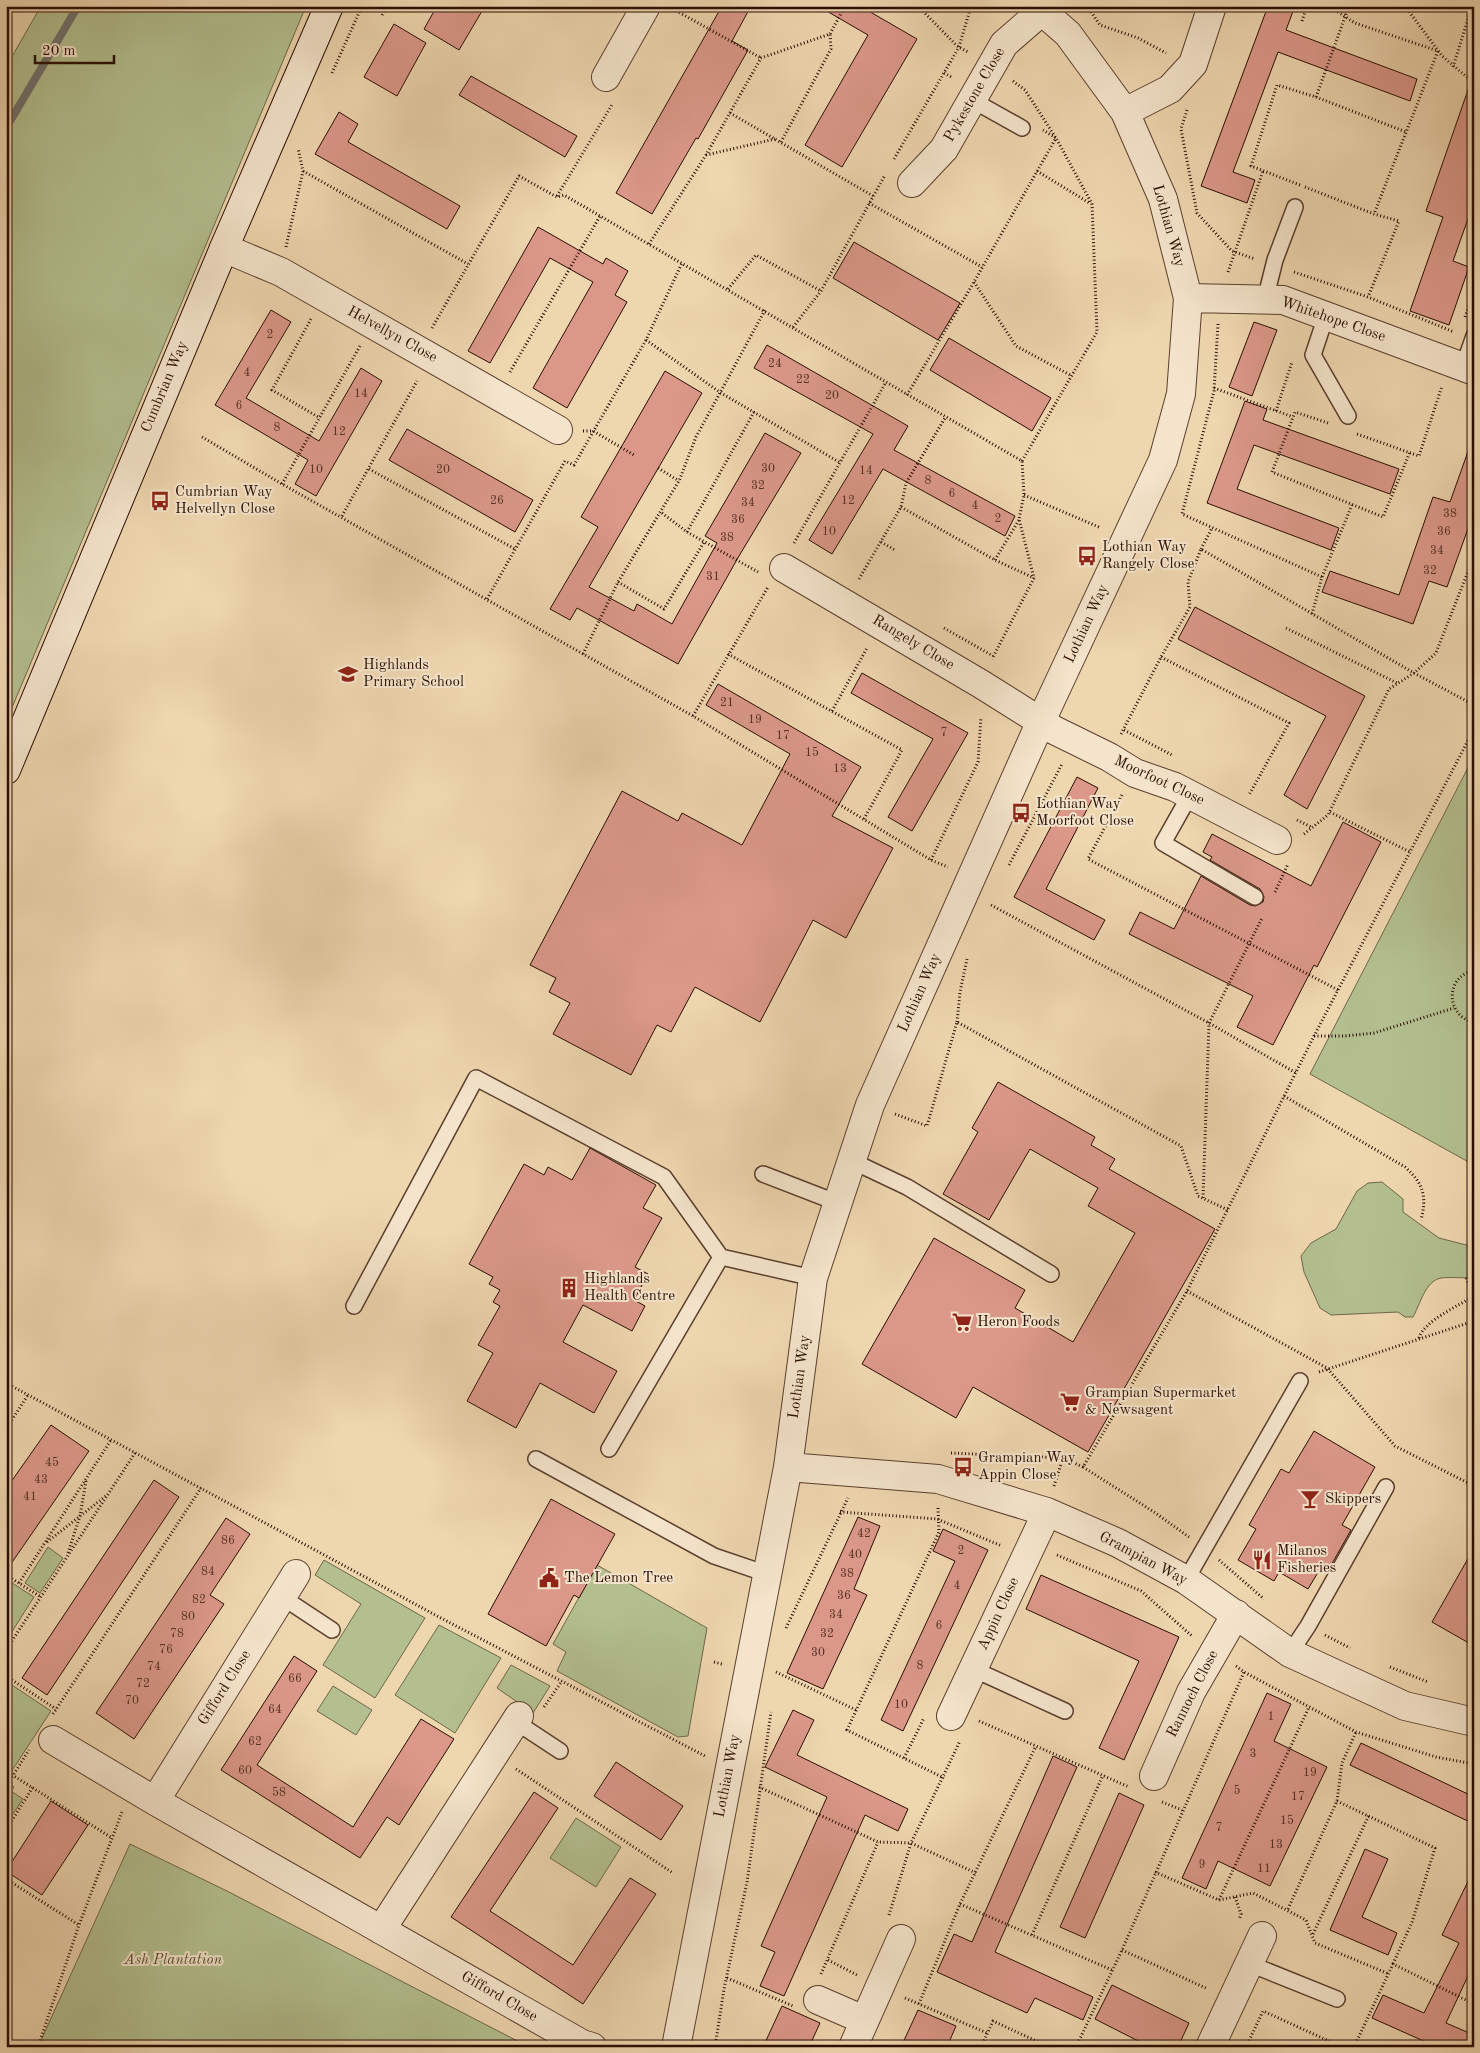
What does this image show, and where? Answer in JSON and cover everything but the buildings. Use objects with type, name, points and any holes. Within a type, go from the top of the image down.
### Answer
[{"type":"street","name":"Cumbrian Way","points":[[6,770],[224,248],[329,6]]},
{"type":"street","points":[[1125,112],[1170,89],[1193,64],[1212,6]]},
{"type":"street","points":[[606,77],[658,7]]},
{"type":"street","name":"Pykestone Close","points":[[912,183],[944,148],[1004,44],[1039,8]]},
{"type":"street","name":"Lothian Way","points":[[676,2047],[788,1467],[813,1278],[870,1105],[1041,721],[1163,460],[1181,394],[1188,298],[1163,199],[1125,112],[1068,34],[1039,8]]},
{"type":"street","name":"Helvellyn Close","points":[[224,248],[281,272],[558,430]]},
{"type":"street","name":"Whitehope Close","points":[[1188,298],[1284,300],[1461,372]]},
{"type":"street","name":"Rangely Close","points":[[774,572],[881,624],[1041,721]]},
{"type":"street","name":"Moorfoot Close","points":[[1041,721],[1054,730],[1109,757],[1135,773],[1175,787],[1290,845]]},
{"type":"street","name":"Grampian Way","points":[[788,1467],[938,1479],[1047,1512],[1118,1543],[1186,1580],[1290,1653],[1405,1706],[1474,1722]]},
{"type":"street","name":"Appin Close","points":[[947,1722],[1047,1512]]},
{"type":"street","name":"Gifford Close","points":[[155,1801],[289,1585]]},
{"type":"street","name":"Rannoch Close","points":[[1149,1788],[1191,1692],[1236,1614]]},
{"type":"street","points":[[382,1930],[517,1719]]},
{"type":"street","name":"Gifford Close","points":[[45,1736],[155,1801],[582,2044],[592,2047]]},
{"type":"street","points":[[1210,2047],[1262,1936]]},
{"type":"street","points":[[852,2047],[901,1939]]},
{"type":"street","points":[[811,1994],[864,2020]]},
{"type":"lane","points":[[972,100],[1022,128]]},
{"type":"lane","points":[[1266,300],[1274,260],[1295,207]]},
{"type":"lane","points":[[1326,316],[1313,355],[1348,416]]},
{"type":"lane","points":[[1461,372],[1474,336]]},
{"type":"lane","points":[[1190,795],[1163,843],[1255,896]]},
{"type":"lane","points":[[354,1306],[476,1078],[664,1177],[721,1258],[813,1278]]},
{"type":"lane","points":[[852,1161],[907,1187],[1051,1274]]},
{"type":"lane","points":[[763,1174],[838,1203]]},
{"type":"lane","points":[[609,1449],[721,1258]]},
{"type":"lane","points":[[1186,1580],[1300,1380]]},
{"type":"lane","points":[[536,1459],[714,1556],[767,1574]]},
{"type":"lane","points":[[1290,1653],[1308,1626],[1386,1487]]},
{"type":"lane","points":[[289,1585],[332,1630]]},
{"type":"lane","points":[[973,1669],[1065,1711]]},
{"type":"lane","points":[[517,1719],[560,1751]]},
{"type":"lane","points":[[1250,1964],[1337,1999]]},
{"type":"path","points":[[330,76],[362,6]]},
{"type":"path","points":[[382,15],[387,6]]},
{"type":"path","points":[[780,142],[831,49],[830,34],[845,6]]},
{"type":"path","points":[[918,6],[957,46],[992,66],[1025,90],[1056,138],[1092,204],[1097,332],[1022,461],[1024,495],[1019,519],[995,560]]},
{"type":"path","points":[[1087,6],[1100,25],[1138,38],[1161,51],[1193,64]]},
{"type":"path","points":[[1302,21],[1307,6]]},
{"type":"path","points":[[1329,6],[1355,23],[1438,51]]},
{"type":"path","points":[[1316,97],[1349,6]]},
{"type":"path","points":[[1405,6],[1438,51],[1474,83]]},
{"type":"path","points":[[1454,67],[1472,6]]},
{"type":"path","points":[[658,7],[761,58]]},
{"type":"path","points":[[649,244],[706,155],[761,58],[830,34]]},
{"type":"path","points":[[1374,214],[1438,51]]},
{"type":"path","points":[[1368,297],[1398,221],[1374,214],[1251,166],[1277,85],[1316,97],[1406,132]]},
{"type":"path","points":[[730,113],[873,196]]},
{"type":"path","points":[[907,395],[1056,138]]},
{"type":"path","points":[[706,155],[775,139]]},
{"type":"path","points":[[281,272],[303,171],[296,141]]},
{"type":"path","points":[[1037,170],[1092,204]]},
{"type":"path","points":[[303,171],[468,264]]},
{"type":"path","points":[[1263,171],[1220,298],[1214,388],[1182,514],[1322,577]]},
{"type":"path","points":[[342,516],[369,469],[468,264],[519,176],[557,197],[564,195],[1022,461]]},
{"type":"path","points":[[869,203],[982,267]]},
{"type":"path","points":[[497,395],[600,216]]},
{"type":"path","points":[[728,289],[756,255],[821,291]]},
{"type":"path","points":[[974,282],[1016,346],[1072,376]]},
{"type":"path","points":[[1461,326],[1474,293]]},
{"type":"path","points":[[320,418],[272,390],[324,296]]},
{"type":"path","points":[[583,654],[618,582],[679,481],[696,437],[764,310]]},
{"type":"path","points":[[282,484],[372,324]]},
{"type":"path","points":[[646,340],[721,393],[839,462]]},
{"type":"path","points":[[1354,432],[1419,456],[1461,372]]},
{"type":"path","points":[[1214,388],[1293,417]]},
{"type":"path","points":[[687,532],[754,412]]},
{"type":"path","points":[[1336,426],[1295,412],[1272,472],[1383,517],[1410,452]]},
{"type":"path","points":[[859,579],[901,507],[906,484],[945,418]]},
{"type":"path","points":[[558,430],[593,431],[634,455]]},
{"type":"path","points":[[202,437],[693,716],[932,860],[972,875]]},
{"type":"path","points":[[658,468],[679,481]]},
{"type":"path","points":[[369,469],[515,550]]},
{"type":"path","points":[[1024,495],[1127,539]]},
{"type":"path","points":[[1312,614],[1322,577],[1352,505]]},
{"type":"path","points":[[901,507],[995,560],[1034,578]]},
{"type":"path","points":[[662,512],[687,532],[704,542],[774,572]]},
{"type":"path","points":[[932,860],[978,762],[982,700],[975,696],[989,670],[993,656],[1034,578],[1019,519]]},
{"type":"path","points":[[1109,757],[1161,657],[1190,607],[1188,582],[1212,528]]},
{"type":"path","points":[[618,582],[664,609],[704,542]]},
{"type":"path","points":[[881,542],[895,550]]},
{"type":"path","points":[[1202,549],[1414,673],[1474,705]]},
{"type":"path","points":[[1272,898],[1290,845],[1330,812],[1389,689],[1414,673],[1436,653],[1474,556]]},
{"type":"path","points":[[1468,571],[1474,573]]},
{"type":"path","points":[[832,711],[881,624]]},
{"type":"path","points":[[1286,628],[1398,684]]},
{"type":"path","points":[[728,654],[902,750],[864,819]]},
{"type":"path","points":[[1161,657],[1289,723],[1249,795]]},
{"type":"path","points":[[1083,1467],[1187,1291],[1314,1036],[1474,729]]},
{"type":"path","points":[[1005,872],[1074,740]]},
{"type":"path","points":[[1135,773],[1088,859],[1250,942],[1338,990]]},
{"type":"path","points":[[1330,812],[1410,852]]},
{"type":"path","points":[[987,912],[993,898]]},
{"type":"path","points":[[991,905],[1209,1023],[1296,1073]]},
{"type":"path","points":[[1203,1198],[1209,1023],[1264,913]]},
{"type":"path","points":[[870,1105],[927,1126],[957,1022],[960,992],[967,958]]},
{"type":"path","points":[[1474,970],[1461,976],[1455,983],[1452,991],[1454,1008],[1466,1021],[1474,1023]]},
{"type":"path","points":[[1314,1036],[1345,1036],[1374,1033],[1454,1008]]},
{"type":"path","points":[[957,1022],[1181,1146],[1198,1196],[1228,1210]]},
{"type":"path","points":[[1284,1096],[1405,1167],[1416,1176],[1424,1197],[1421,1220]]},
{"type":"path","points":[[1419,1338],[1421,1332],[1428,1324],[1474,1295],[1466,1278]]},
{"type":"path","points":[[1187,1291],[1327,1368],[1395,1446],[1474,1486]]},
{"type":"path","points":[[1300,1380],[1327,1368],[1474,1321]]},
{"type":"path","points":[[6,1383],[430,1612],[730,1768]]},
{"type":"path","points":[[6,1429],[28,1395]]},
{"type":"path","points":[[19,1584],[111,1440]]},
{"type":"path","points":[[6,1650],[135,1453]]},
{"type":"path","points":[[944,1778],[847,1730],[939,1532],[937,1519],[938,1479],[946,1453],[1063,1458],[1083,1467],[1154,1512],[1205,1548],[1270,1604]]},
{"type":"path","points":[[782,1636],[849,1494],[853,1472]]},
{"type":"path","points":[[66,1558],[80,1516],[87,1478]]},
{"type":"path","points":[[13,1776],[45,1736],[56,1709],[201,1488]]},
{"type":"path","points":[[44,1544],[109,1493]]},
{"type":"path","points":[[840,1512],[937,1519],[1141,1591],[1198,1641],[1244,1672],[1356,1732],[1436,1757],[1474,1764]]},
{"type":"path","points":[[6,1575],[41,1597]]},
{"type":"path","points":[[1308,1626],[1355,1651]]},
{"type":"path","points":[[714,1662],[776,1674],[856,1710]]},
{"type":"path","points":[[776,1674],[778,1663]]},
{"type":"path","points":[[1382,1664],[1436,1684]]},
{"type":"path","points":[[1076,2047],[1122,1950],[1244,1672]]},
{"type":"path","points":[[6,1676],[56,1709]]},
{"type":"path","points":[[716,2047],[727,1978],[746,1882],[772,1705]]},
{"type":"path","points":[[1219,1900],[1309,1707]]},
{"type":"path","points":[[978,1720],[1103,1775],[1149,1788],[1182,1810]]},
{"type":"path","points":[[904,1758],[947,1722]]},
{"type":"path","points":[[901,1939],[886,1926],[911,1844],[944,1778],[947,1722]]},
{"type":"path","points":[[1288,1909],[1337,1801],[1342,1763],[1356,1732]]},
{"type":"path","points":[[920,2004],[960,1904],[1036,1746]]},
{"type":"path","points":[[494,1756],[673,1873]]},
{"type":"path","points":[[6,1771],[112,1838]]},
{"type":"path","points":[[1032,1935],[1103,1775]]},
{"type":"path","points":[[6,1830],[33,1787]]},
{"type":"path","points":[[38,2047],[79,1925],[131,1787]]},
{"type":"path","points":[[759,1787],[878,1842],[911,1844],[976,1873]]},
{"type":"path","points":[[1337,1801],[1434,1848],[1412,1922],[1354,2047]]},
{"type":"path","points":[[1312,1935],[1368,1815]]},
{"type":"path","points":[[727,1978],[811,1994],[878,1842]]},
{"type":"path","points":[[6,1879],[79,1925]]},
{"type":"path","points":[[960,1904],[1112,1970]]},
{"type":"path","points":[[1122,1950],[1208,1989]]},
{"type":"path","points":[[1394,1964],[1474,2004]]},
{"type":"path","points":[[1246,2047],[1263,2011],[1342,2047]]},
{"type":"path","points":[[981,2047],[993,2021],[1041,2045],[1049,2047]]},
{"type":"green space","points":[[41,6],[306,6],[6,722],[6,67]]},
{"type":"green space","points":[[1474,756],[1474,1165],[1310,1074]]},
{"type":"green space","points":[[1382,1182],[1403,1199],[1403,1212],[1439,1238],[1474,1247],[1474,1278],[1441,1278],[1435,1280],[1427,1288],[1413,1317],[1405,1317],[1398,1312],[1331,1315],[1320,1308],[1304,1272],[1301,1256],[1311,1243],[1336,1229],[1357,1191],[1368,1183]]},
{"type":"green space","points":[[48,1547],[63,1558],[40,1593],[25,1583]]},
{"type":"green space","points":[[324,1560],[425,1618],[375,1698],[323,1665],[361,1604],[315,1575]]},
{"type":"green space","points":[[597,1565],[707,1628],[688,1736],[678,1737],[557,1671],[566,1652],[553,1644]]},
{"type":"green space","points":[[6,1579],[34,1597],[6,1641]]},
{"type":"green space","points":[[439,1625],[501,1658],[455,1733],[395,1695]]},
{"type":"green space","points":[[511,1665],[550,1686],[533,1713],[497,1688]]},
{"type":"green space","points":[[6,1681],[51,1711],[11,1772],[6,1769]]},
{"type":"green space","points":[[333,1686],[372,1710],[356,1735],[317,1711]]},
{"type":"green space","points":[[6,1781],[14,1787],[11,1791],[23,1799],[6,1824]]},
{"type":"green space","points":[[576,1818],[621,1847],[596,1887],[550,1858]]},
{"type":"green space","name":"Ash Plantation","points":[[130,1844],[225,1890],[529,2047],[38,2047]]},
{"type":"waterway","points":[[6,128],[78,6]]},
{"type":"place","name":"Cumbrian Way Helvellyn Close","points":[[160,501]]},
{"type":"place","name":"Lothian Way Rangely Close","points":[[1087,556]]},
{"type":"place","name":"Highlands Primary School","points":[[348,674]]},
{"type":"place","name":"Lothian Way Moorfoot Close","points":[[1021,813]]},
{"type":"place","name":"Highlands Health Centre","points":[[569,1288]]},
{"type":"place","name":"Heron Foods","points":[[962,1322]]},
{"type":"place","name":"Grampian Supermarket & Newsagent","points":[[1070,1402]]},
{"type":"place","name":"Grampian Way Appin Close","points":[[963,1467]]},
{"type":"place","name":"Skippers","points":[[1310,1499]]},
{"type":"place","name":"Milanos Fisheries","points":[[1262,1560]]},
{"type":"place","name":"The Lemon Tree","points":[[549,1578]]}]
